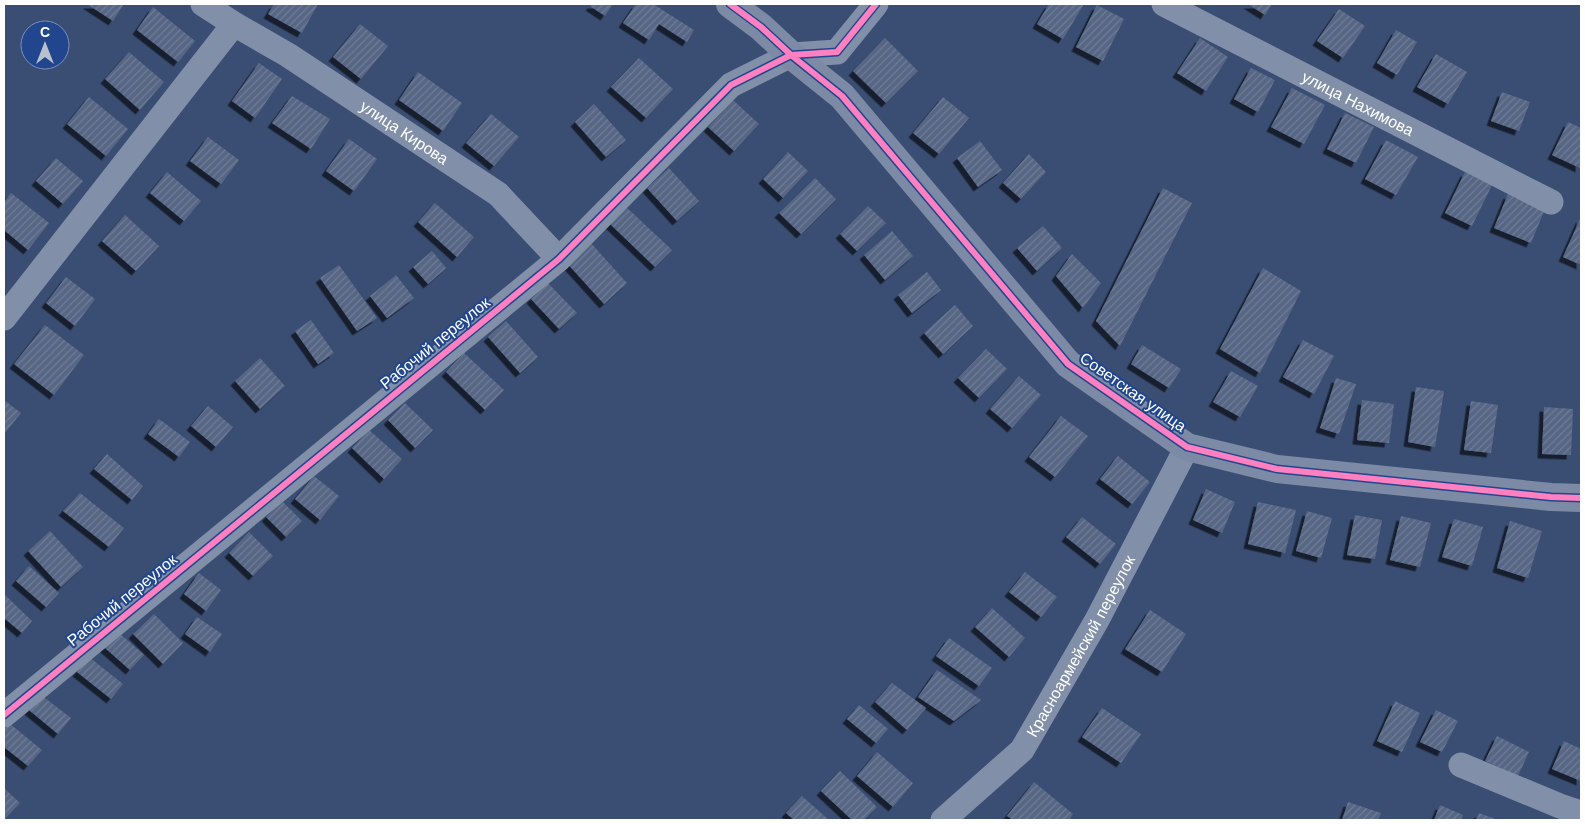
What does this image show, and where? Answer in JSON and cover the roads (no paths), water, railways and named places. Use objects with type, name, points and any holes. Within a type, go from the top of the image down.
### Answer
[{"type":"street","name":"улица Кирова","points":[[204,4],[234,24],[288,55],[498,194],[559,260]]},
{"type":"street","name":"Советская улица","points":[[730,4],[842,96],[1068,364],[1187,447],[1277,469],[1551,497],[1581,498]]},
{"type":"street","name":"Рабочий переулок","points":[[4,715],[559,260],[731,85],[791,55],[837,52],[876,4]]},
{"type":"street","name":"улица Нахимова","points":[[1164,4],[1551,202]]},
{"type":"street","points":[[4,318],[234,24]]},
{"type":"street","name":"Красноармейский переулок","points":[[943,820],[1022,750],[1097,620],[1187,447]]},
{"type":"street","points":[[1461,765],[1581,813]]}]
